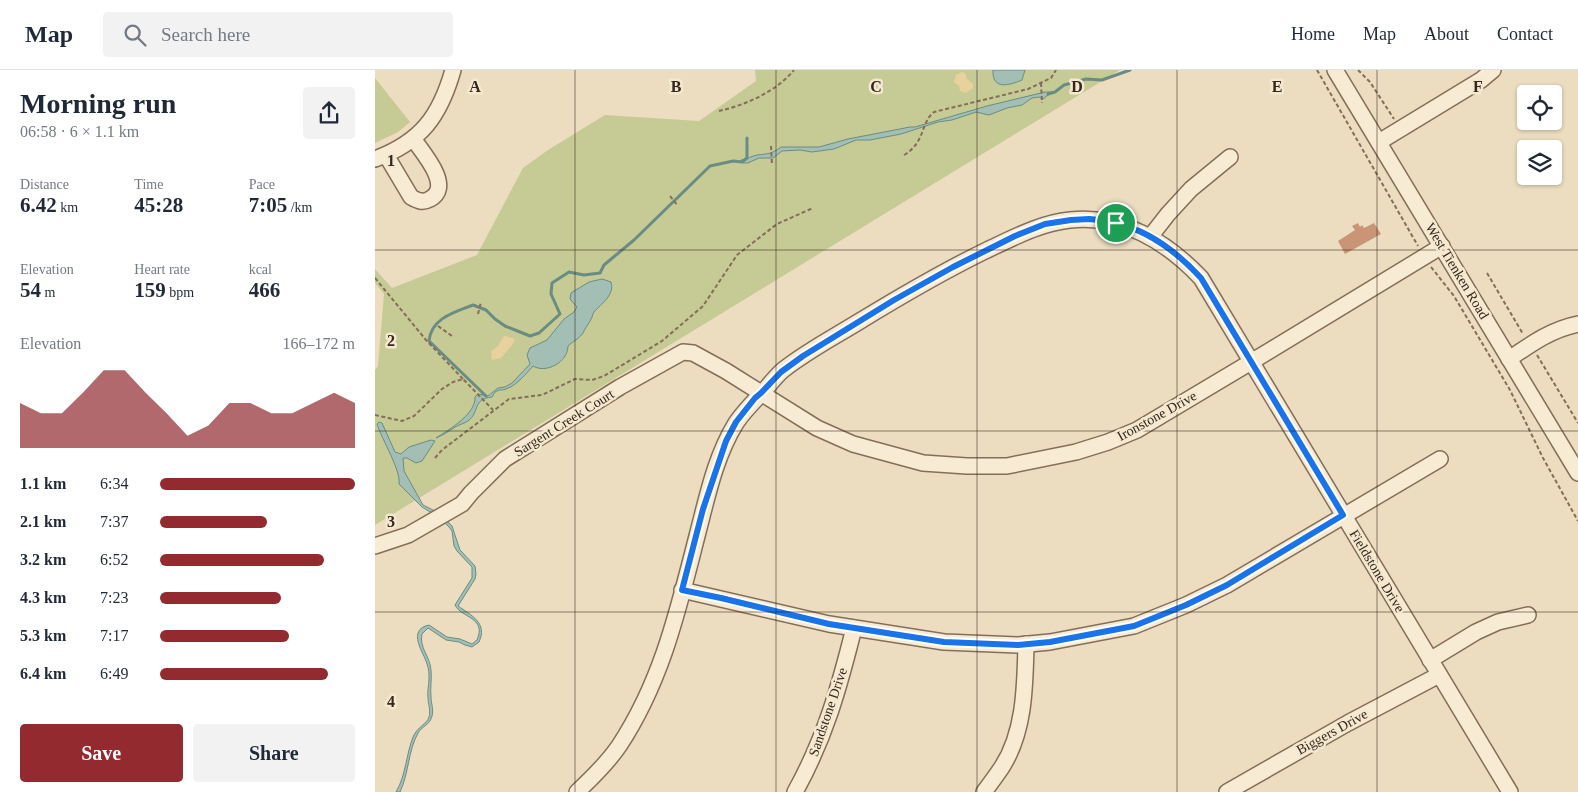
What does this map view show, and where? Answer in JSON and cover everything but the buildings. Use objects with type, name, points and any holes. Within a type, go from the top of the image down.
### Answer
[{"type":"street","points":[[414,140],[437,176],[439,184],[439,190],[435,196],[427,201],[418,202],[411,198],[381,157],[414,140],[438,111],[446,94],[453,70]]},
{"type":"street","name":"West Tienken Road","points":[[1335,70],[1578,472]]},
{"type":"street","points":[[1379,142],[1481,80],[1493,70]]},
{"type":"street","points":[[1150,237],[1191,189],[1230,157]]},
{"type":"street","name":"Fieldstone Drive","points":[[577,792],[617,748],[640,711],[662,661],[703,509],[726,441],[736,422],[755,398],[781,372],[803,356],[894,300],[953,267],[1015,236],[1045,224],[1071,220],[1116,223],[1150,237],[1172,251],[1201,278],[1510,792]]},
{"type":"street","name":"Ironstone Drive","points":[[761,393],[817,428],[853,444],[923,463],[1007,466],[1075,452],[1108,442],[1137,430],[1442,246]]},
{"type":"street","points":[[1509,359],[1533,343],[1563,327],[1578,324]]},
{"type":"street","name":"Sargent Creek Court","points":[[375,546],[408,535],[462,504],[471,492],[505,459],[620,387],[683,352],[693,353],[761,393]]},
{"type":"street","points":[[682,590],[855,628],[944,642],[1026,644],[1050,642],[1134,626],[1186,605],[1227,585],[1440,459]]},
{"type":"street","points":[[1430,660],[1491,625],[1528,615]]},
{"type":"street","name":"Sandstone Drive","points":[[795,792],[819,743],[838,692],[855,628]]},
{"type":"street","points":[[983,792],[1002,766],[1012,747],[1021,716],[1025,690],[1026,644]]},
{"type":"street","name":"Biggers Drive","points":[[1227,792],[1348,723],[1439,675]]},
{"type":"path","points":[[719,111],[741,106],[777,85],[794,70]]},
{"type":"path","points":[[904,156],[916,146],[933,112],[1028,89],[1051,78],[1057,70]]},
{"type":"path","points":[[1317,70],[1425,256],[1454,296],[1505,382],[1578,521]]},
{"type":"path","points":[[1358,70],[1370,82],[1400,129]]},
{"type":"path","points":[[1041,83],[1042,103]]},
{"type":"path","points":[[771,146],[773,165]]},
{"type":"path","points":[[670,196],[678,206]]},
{"type":"path","points":[[435,458],[509,399],[542,395],[575,379],[592,380],[604,376],[662,341],[703,306],[737,255],[777,224],[813,208]]},
{"type":"path","points":[[375,278],[425,340],[493,410]]},
{"type":"path","points":[[478,314],[481,302]]},
{"type":"path","points":[[438,326],[453,336]]},
{"type":"path","points":[[375,415],[402,421],[414,416],[441,389],[463,379]]},
{"type":"green space","points":[[755,70],[1120,70],[375,525],[375,370],[378,366],[384,294],[375,283],[375,269],[392,288],[477,255],[523,168],[548,150],[605,115],[699,121],[756,81]]},
{"type":"green space","points":[[375,78],[410,122],[398,132],[375,143]]},
{"type":"sand","points":[[962,72],[965,73],[967,79],[973,84],[973,88],[966,93],[960,91],[959,86],[954,82],[956,75]]},
{"type":"sand","points":[[504,336],[513,338],[515,341],[501,358],[492,360],[491,351],[498,346]]},
{"type":"water","points":[[993,70],[1025,70],[1022,80],[1003,85],[995,81]]},
{"type":"water","points":[[1052,92],[1043,99],[1039,97],[1032,98],[1022,105],[989,115],[976,112],[901,134],[870,140],[856,140],[834,149],[812,152],[800,150],[782,151],[773,158],[759,158],[748,163],[743,163],[741,160],[769,153],[781,147],[819,147],[848,139],[915,127],[987,106]]},
{"type":"water","points":[[602,279],[611,282],[612,287],[609,295],[594,312],[582,335],[568,346],[567,352],[560,361],[550,367],[538,368],[533,366],[509,388],[499,390],[492,397],[481,400],[468,421],[436,438],[455,426],[467,415],[478,394],[488,396],[498,388],[512,383],[530,364],[527,355],[530,348],[547,340],[564,319],[574,312],[577,307],[570,299],[571,293],[589,282]]},
{"type":"water","points":[[379,422],[382,423],[395,452],[401,454],[409,447],[431,440],[435,441],[422,461],[416,463],[403,458],[404,471],[423,505],[439,513],[452,526],[460,550],[475,566],[475,579],[458,606],[477,620],[481,630],[479,642],[472,647],[446,640],[428,628],[422,634],[423,648],[429,660],[431,670],[433,713],[430,721],[420,731],[415,740],[400,792],[396,792],[402,779],[413,737],[430,714],[428,696],[429,670],[418,642],[419,632],[422,628],[429,625],[447,637],[460,639],[472,644],[477,640],[479,627],[476,622],[462,613],[455,605],[472,578],[472,567],[454,546],[452,531],[449,527],[440,518],[422,507],[399,484],[394,463],[379,431],[377,424]]},
{"type":"waterway","points":[[1048,94],[1055,92],[1064,85],[1086,79],[1102,80],[1130,70]]},
{"type":"waterway","points":[[486,396],[429,341],[431,333],[439,321],[452,313],[473,305],[486,310],[505,326],[530,336],[539,333],[560,314],[551,294],[552,283],[569,272],[584,275],[600,273],[604,265],[634,240],[710,166],[733,161],[742,162],[747,158],[747,138]]},
{"type":"route","points":[[1089,219],[1116,223],[1150,237],[1172,251],[1201,278],[1343,515],[1227,585],[1186,605],[1134,626],[1050,642],[1018,645],[944,642],[829,624],[682,590],[703,509],[726,441],[736,422],[755,398],[781,372],[803,356],[894,300],[953,267],[1015,236],[1045,224],[1071,220],[1089,219]]}]
